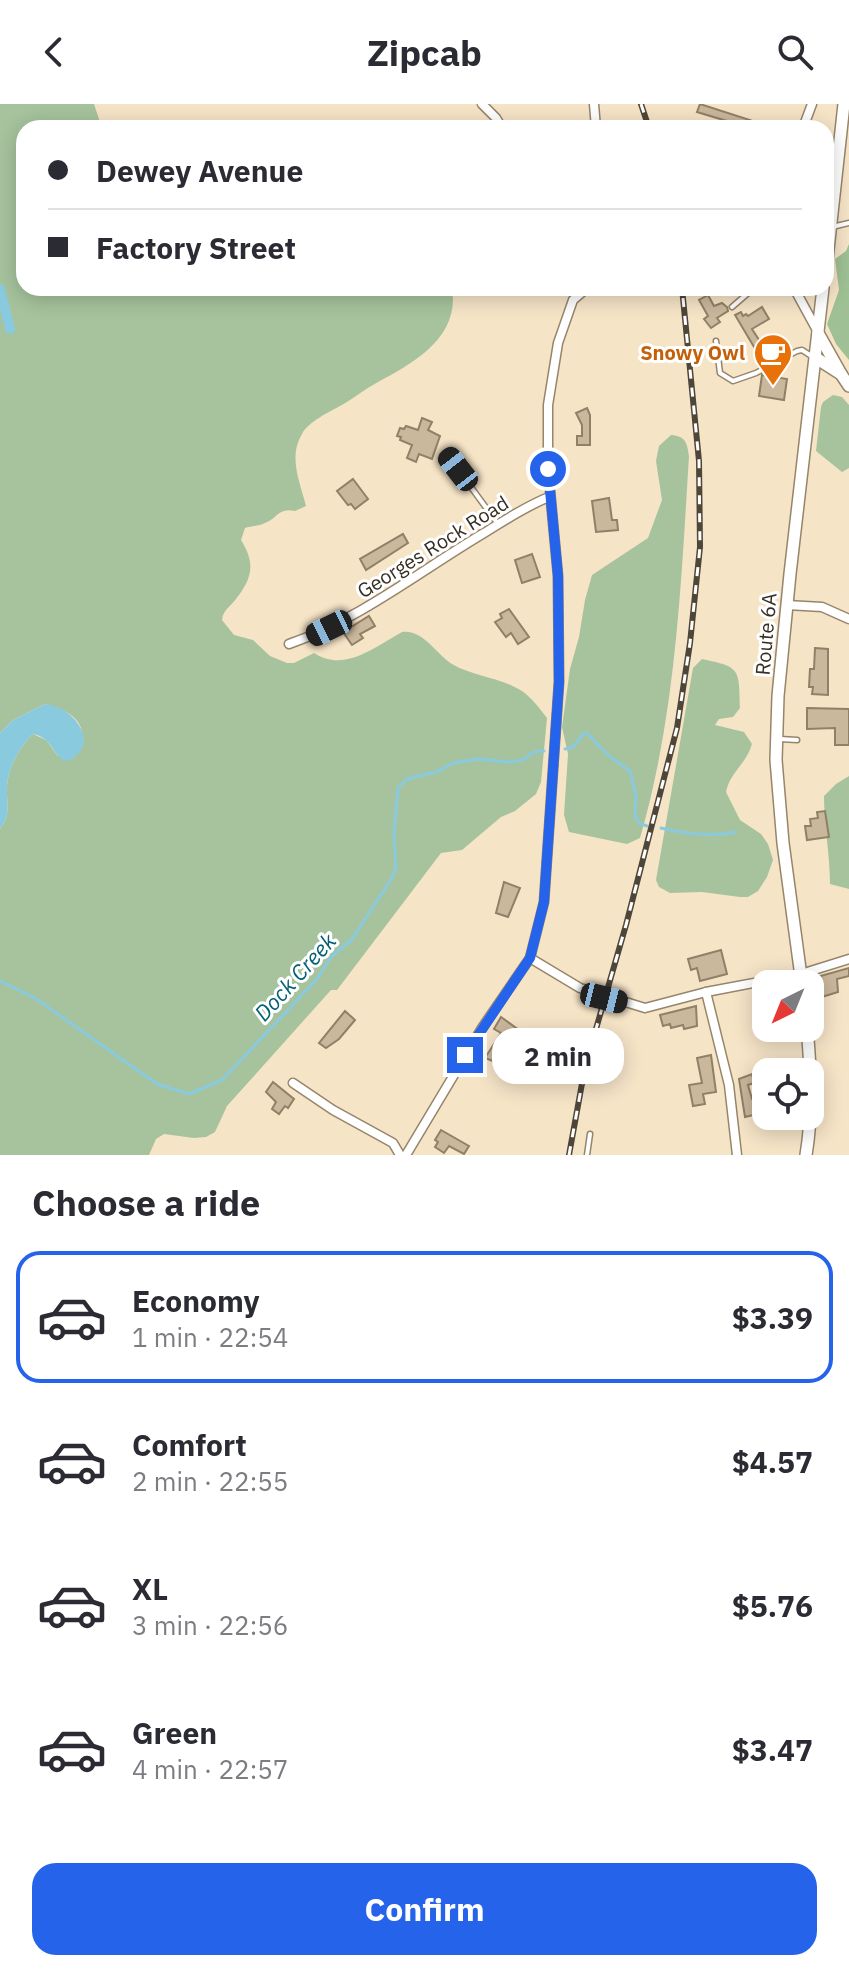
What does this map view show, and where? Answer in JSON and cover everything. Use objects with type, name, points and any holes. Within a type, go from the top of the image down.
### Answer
[{"type":"main road","points":[[834,170],[844,104]]},
{"type":"main road","name":"Route 6A","points":[[801,970],[783,843],[776,760],[778,696],[822,296]]},
{"type":"main road","points":[[818,332],[849,386]]},
{"type":"main road","points":[[816,358],[841,374]]},
{"type":"main road","points":[[806,1155],[811,1124],[808,1042]]},
{"type":"street","points":[[482,104],[497,120]]},
{"type":"street","points":[[293,1083],[333,1110],[393,1143],[403,1155],[482,1028],[530,958],[545,889],[559,682],[558,576],[549,497],[548,405],[558,343],[577,296]]},
{"type":"street","points":[[798,296],[818,332]]},
{"type":"street","name":"Georges Rock Road","points":[[289,644],[344,621],[498,524],[549,497]]},
{"type":"street","points":[[787,605],[822,607],[849,619]]},
{"type":"street","points":[[530,958],[580,988],[645,1008],[706,992],[752,986]]},
{"type":"street","points":[[823,970],[849,959]]},
{"type":"street","points":[[706,992],[729,1085],[737,1155]]},
{"type":"lane","points":[[732,307],[745,296]]},
{"type":"lane","points":[[716,341],[720,373],[733,381],[756,373],[797,351],[802,350],[816,358]]},
{"type":"lane","points":[[446,453],[498,524]]},
{"type":"lane","points":[[777,739],[797,740]]},
{"type":"lane","points":[[587,1155],[590,1134]]},
{"type":"green space","points":[[0,104],[94,104],[99,120],[16,120],[16,296],[452,296],[449,321],[432,346],[305,430],[298,443],[296,461],[306,506],[281,512],[263,524],[245,528],[241,540],[249,556],[249,577],[222,620],[234,635],[253,640],[270,656],[287,663],[294,663],[314,653],[325,658],[348,659],[370,651],[402,632],[416,634],[452,664],[505,683],[532,700],[547,718],[541,782],[536,794],[515,811],[501,817],[462,850],[441,853],[337,990],[331,990],[227,1106],[215,1132],[194,1138],[164,1134],[156,1139],[149,1155],[0,1155],[0,829],[7,813],[8,779],[16,758],[33,734],[46,740],[58,756],[80,750],[82,732],[80,725],[69,714],[45,704],[13,720],[0,733]]},
{"type":"green space","points":[[849,244],[849,360],[836,344],[827,324],[839,290],[835,259],[846,251]]},
{"type":"green space","points":[[833,395],[842,397],[849,405],[849,468],[842,472],[816,451],[821,407]]},
{"type":"green space","points":[[671,435],[685,441],[689,456],[675,648],[662,744],[652,791],[640,838],[627,844],[569,832],[564,815],[568,754],[562,727],[570,669],[592,575],[648,538],[662,500],[656,461],[659,446]]},
{"type":"green space","points":[[702,659],[731,668],[738,677],[740,708],[733,717],[719,719],[715,725],[744,732],[752,744],[726,792],[740,820],[761,834],[768,844],[773,860],[758,891],[748,897],[702,892],[670,893],[659,887],[656,880],[693,668]]},
{"type":"green space","points":[[849,776],[849,889],[830,884],[824,796]]},
{"type":"water","points":[[45,704],[55,706],[74,718],[83,736],[83,745],[78,754],[68,761],[62,760],[47,741],[33,734],[12,765],[7,786],[7,813],[0,829],[0,733],[13,720]]},
{"type":"building","points":[[700,104],[750,120],[724,120],[697,112]]},
{"type":"building","points":[[709,296],[714,306],[722,303],[728,311],[717,318],[720,322],[711,328],[704,319],[708,316],[699,300]]},
{"type":"building","points":[[762,307],[769,319],[752,329],[761,343],[754,347],[735,315],[741,312],[743,316],[748,316]]},
{"type":"building","name":"Snowy Owl","points":[[762,375],[787,379],[784,400],[759,396]]},
{"type":"building","points":[[587,408],[590,415],[590,445],[577,445],[577,436],[582,436],[582,425],[576,413]]},
{"type":"building","points":[[422,418],[432,422],[428,430],[440,436],[432,459],[419,454],[416,462],[407,458],[412,445],[397,436],[400,428],[406,426],[418,430]]},
{"type":"building","points":[[353,479],[368,499],[355,509],[337,491]]},
{"type":"building","points":[[609,498],[612,520],[617,520],[618,530],[596,532],[592,501]]},
{"type":"building","points":[[403,534],[408,543],[366,570],[360,559]]},
{"type":"building","points":[[532,554],[540,577],[522,583],[515,560]]},
{"type":"building","points":[[509,609],[529,637],[518,644],[511,633],[506,637],[495,622],[502,618],[500,614]]},
{"type":"building","points":[[369,616],[375,626],[360,634],[363,638],[352,645],[343,632]]},
{"type":"building","points":[[815,648],[828,649],[828,695],[812,694],[813,687],[809,687]]},
{"type":"building","points":[[807,708],[849,709],[849,745],[835,745],[835,728],[807,729]]},
{"type":"building","points":[[825,811],[829,837],[807,840],[805,826],[811,826],[810,819],[818,818],[817,812]]},
{"type":"building","points":[[504,882],[520,888],[508,917],[496,913]]},
{"type":"building","points":[[721,950],[727,974],[700,981],[697,968],[691,970],[688,959]]},
{"type":"building","points":[[849,968],[849,976],[837,979],[838,992],[824,996],[824,975]]},
{"type":"building","points":[[696,1006],[697,1026],[684,1029],[683,1025],[663,1026],[660,1015]]},
{"type":"building","points":[[345,1011],[355,1020],[339,1039],[326,1048],[319,1043]]},
{"type":"building","points":[[501,1017],[523,1033],[503,1065],[485,1058],[501,1033],[494,1029]]},
{"type":"building","points":[[711,1055],[716,1092],[703,1094],[705,1104],[693,1106],[689,1085],[702,1083],[697,1058]]},
{"type":"building","points":[[752,1074],[752,1084],[748,1085],[752,1115],[745,1117],[739,1079]]},
{"type":"building","points":[[273,1082],[294,1099],[279,1114],[272,1109],[276,1102],[266,1092]]},
{"type":"building","points":[[441,1130],[469,1146],[464,1154],[449,1146],[444,1153],[435,1147]]},
{"type":"waterway","points":[[0,289],[10,329]]},
{"type":"waterway","name":"Dock Creek","points":[[565,749],[573,747],[587,733],[608,755],[630,771],[636,796],[635,816],[639,823],[647,826]]},
{"type":"waterway","name":"Dock Creek","points":[[0,981],[35,998],[157,1084],[189,1094],[222,1080],[316,980],[332,956],[352,939],[396,868],[394,832],[398,788],[407,779],[439,771],[453,763],[479,759],[509,762],[544,751]]},
{"type":"waterway","name":"Dock Creek","points":[[661,828],[698,834],[736,832]]},
{"type":"railway","points":[[641,104],[646,120]]},
{"type":"railway","points":[[569,1155],[585,1067],[677,728],[690,643],[700,547],[699,461],[683,296]]},
{"type":"place","name":"Snowy Owl","points":[[773,387]]},
{"type":"route","points":[[465,1055],[530,958],[544,902],[559,682],[558,576],[548,469]]}]
